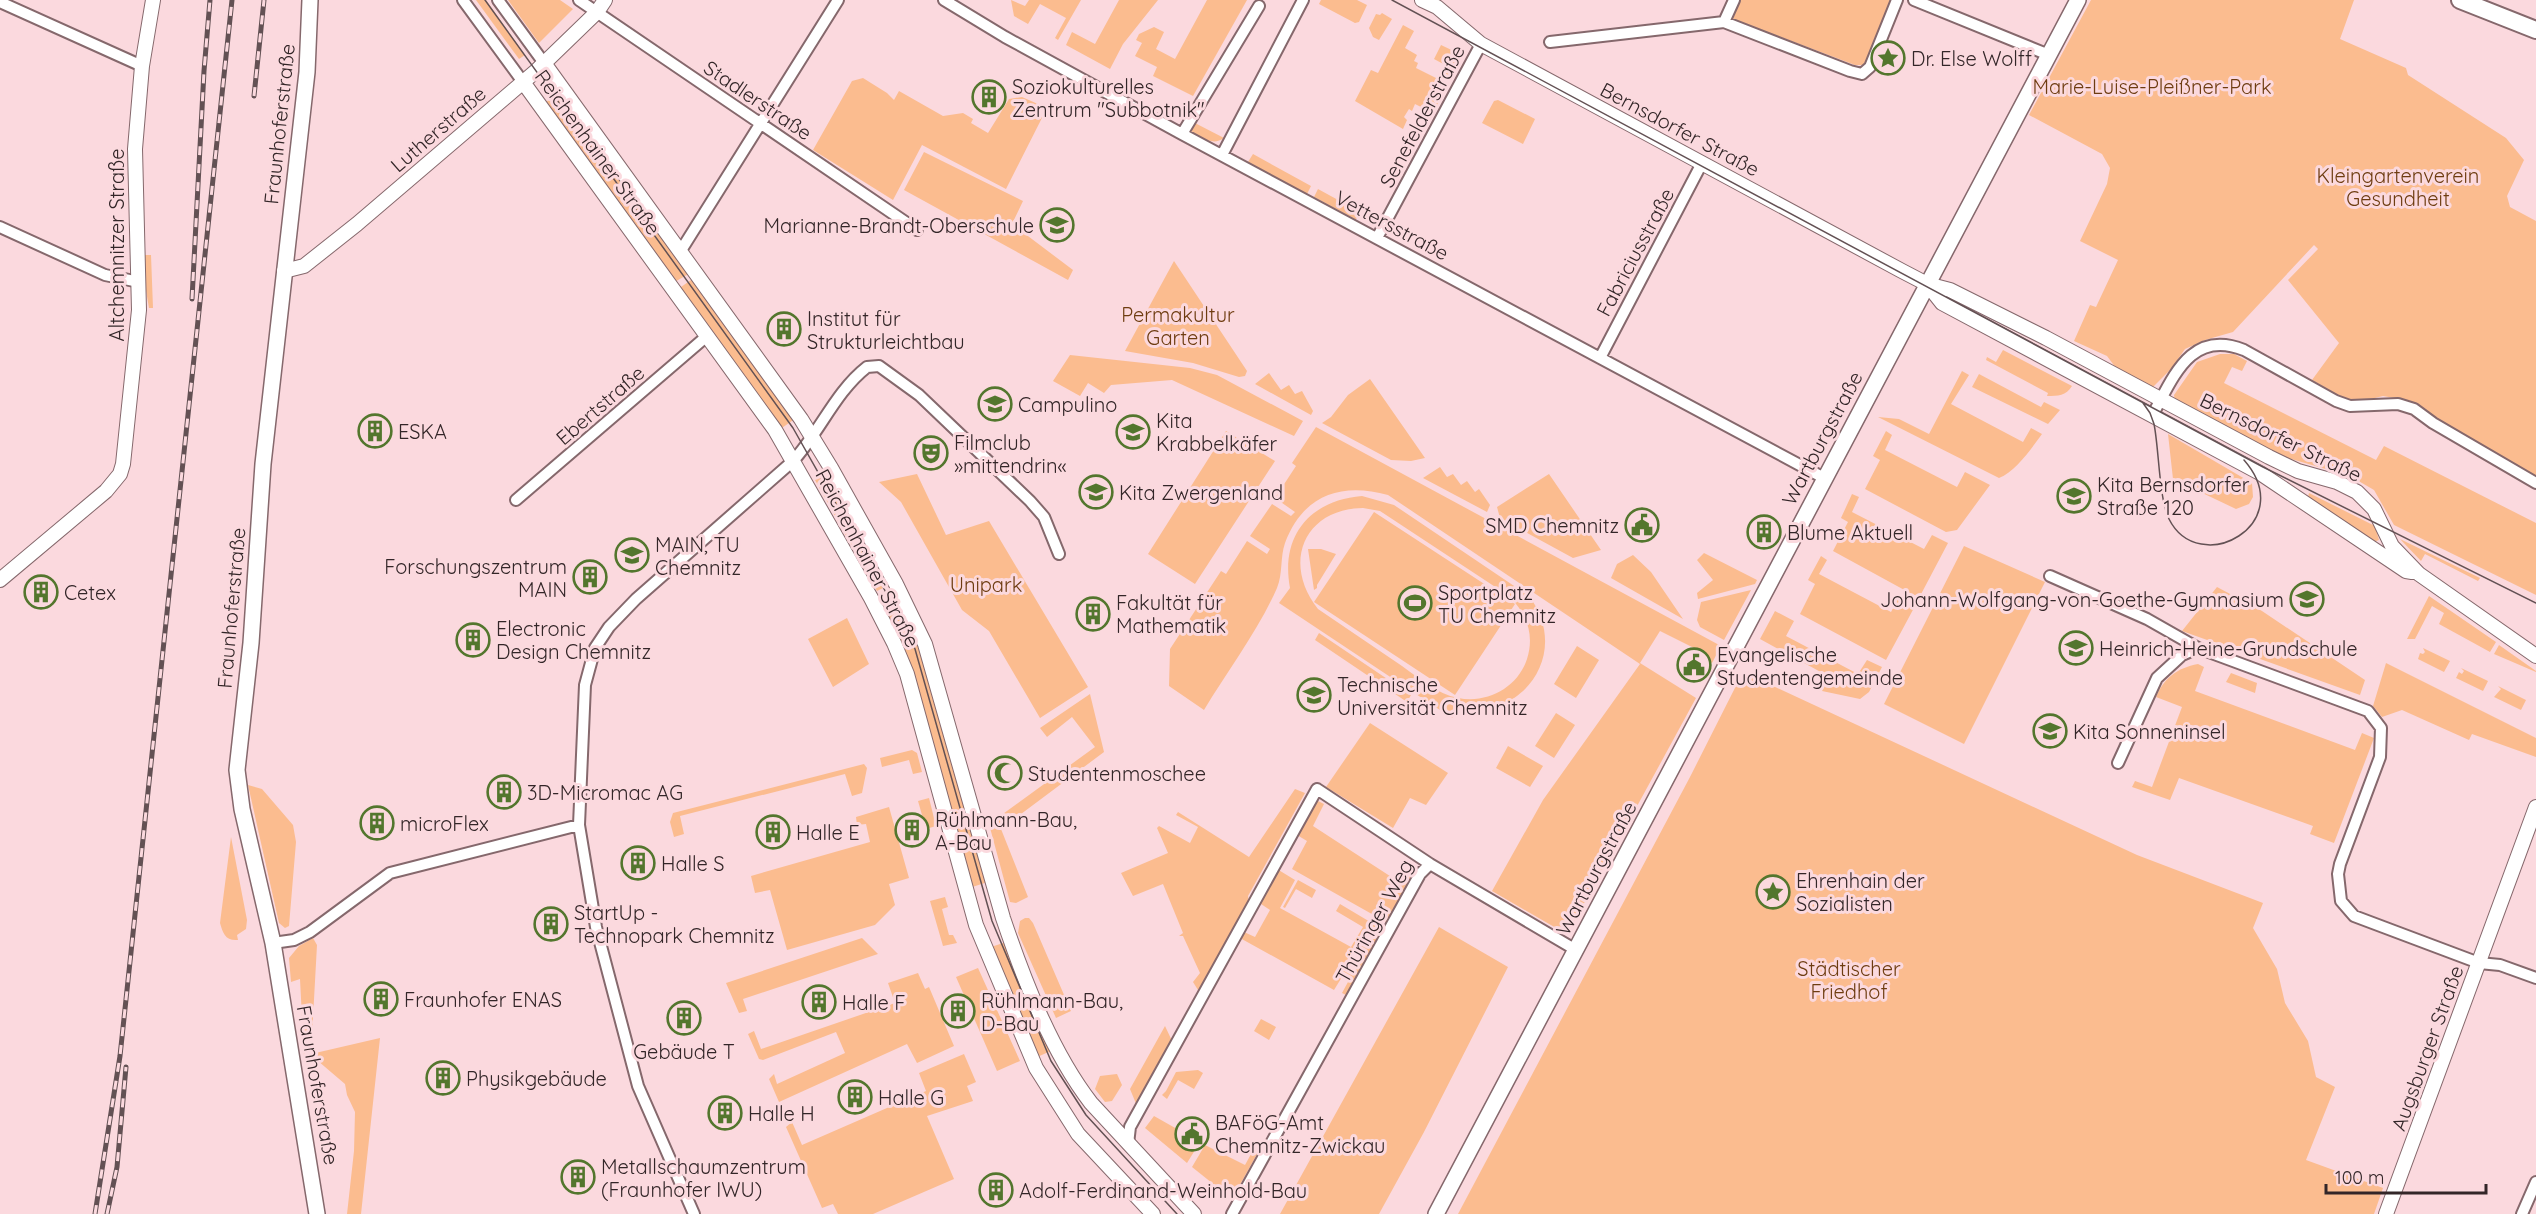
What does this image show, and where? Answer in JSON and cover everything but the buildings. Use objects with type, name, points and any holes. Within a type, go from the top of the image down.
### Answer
[{"type":"main road","name":"Fraunhoferstraße","points":[[310,0],[307,72],[263,464],[251,643],[237,770],[242,808],[273,944],[317,1214]]},
{"type":"main road","name":"Wartburgstraße","points":[[1436,1214],[2078,0]]},
{"type":"main road","points":[[2460,0],[2536,30]]},
{"type":"street","name":"Altchemnitzer Straße","points":[[0,579],[106,491],[120,474],[134,371],[139,282],[135,149],[142,66],[153,0]]},
{"type":"street","name":"Reichenhainer Straße","points":[[463,0],[775,430],[871,598],[899,654],[937,779],[976,925],[1036,1068],[1078,1134],[1153,1214]]},
{"type":"street","name":"Reichenhainer Straße","points":[[498,0],[813,437],[896,584],[925,644],[1003,918],[1047,1027],[1080,1088],[1128,1144],[1194,1214]]},
{"type":"street","name":"Stadlerstraße","points":[[579,0],[917,230]]},
{"type":"street","name":"Lutherstraße","points":[[284,271],[304,266],[523,82],[597,12],[605,0]]},
{"type":"street","points":[[680,252],[838,0]]},
{"type":"street","name":"Vettersstraße","points":[[944,0],[1005,38],[1824,478]]},
{"type":"street","points":[[1222,155],[1303,0]]},
{"type":"street","name":"Bernsdorfer Straße","points":[[1422,0],[1437,8],[1481,44],[1927,284],[1950,290],[2046,338],[2282,463],[2337,482],[2356,492],[2374,509],[2392,546],[2420,574],[2536,656]]},
{"type":"street","points":[[1724,22],[1734,0]]},
{"type":"street","points":[[1550,42],[1724,22],[1862,74],[1870,68],[1897,0]]},
{"type":"street","points":[[1914,0],[2049,55]]},
{"type":"street","points":[[0,2],[142,66]]},
{"type":"street","points":[[1182,134],[1258,6]]},
{"type":"street","name":"Senefelderstraße","points":[[1377,238],[1481,44]]},
{"type":"street","name":"Fabriciusstraße","points":[[1599,358],[1702,163]]},
{"type":"street","points":[[0,227],[105,274],[139,282]]},
{"type":"street","name":"Bernsdorfer Straße","points":[[1927,284],[1942,303],[2153,414],[2266,477],[2406,571],[2420,574]]},
{"type":"street","name":"Ebertstraße","points":[[516,500],[707,336]]},
{"type":"street","points":[[2153,414],[2176,372],[2190,355],[2207,346],[2221,344],[2234,346],[2336,401],[2350,406],[2398,404],[2414,409],[2433,423],[2536,483]]},
{"type":"street","points":[[694,1214],[638,1086],[596,927],[579,825],[585,685],[595,648],[609,627],[636,599],[793,461],[861,371],[867,367],[879,366],[919,395],[1030,501],[1044,517],[1059,554]]},
{"type":"street","name":"Augsburger Straße","points":[[2050,576],[2147,620],[2198,648],[2368,711],[2374,716],[2382,736],[2380,757],[2340,864],[2338,874],[2341,901],[2354,916],[2479,963]]},
{"type":"street","points":[[2118,763],[2157,678],[2182,655],[2198,648]]},
{"type":"street","name":"Thüringer Weg","points":[[1128,1144],[1130,1127],[1317,789],[1430,864],[1420,874],[1232,1214]]},
{"type":"street","name":"Augsburger Straße","points":[[2386,1214],[2536,807]]},
{"type":"street","points":[[273,944],[294,940],[310,932],[390,873],[579,825]]},
{"type":"street","points":[[1430,864],[1576,950]]},
{"type":"street","points":[[2479,963],[2500,965],[2536,978]]},
{"type":"street","points":[[2522,1214],[2536,1182]]},
{"type":"green space","points":[[476,0],[486,0],[525,55],[519,59]]},
{"type":"green space","points":[[508,0],[560,0],[573,9],[539,43]]},
{"type":"green space","points":[[1011,0],[1025,6],[1029,0],[1081,0],[1058,40],[1055,38],[1066,18],[1040,4],[1028,24],[1014,16]]},
{"type":"green space","points":[[1119,0],[1158,0],[1123,44],[1110,69],[1066,45],[1072,32],[1095,44]]},
{"type":"green space","points":[[1207,0],[1247,0],[1193,96],[1153,76],[1157,67],[1135,56],[1142,43],[1136,40],[1139,34],[1154,27],[1164,32],[1156,49],[1175,59]]},
{"type":"green space","points":[[1321,0],[1357,0],[1367,5],[1359,22],[1355,23],[1319,4]]},
{"type":"green space","points":[[1740,0],[1892,0],[1868,60],[1863,65],[1855,65],[1733,19]]},
{"type":"green space","points":[[2091,0],[2354,0],[2340,39],[2406,68],[2408,75],[2506,138],[2524,160],[2507,196],[2510,207],[2536,221],[2536,482],[2411,401],[2383,396],[2358,402],[2338,395],[2312,380],[2339,343],[2288,280],[2318,249],[2314,245],[2233,332],[2205,340],[2185,349],[2171,369],[2153,387],[2116,368],[2107,356],[2074,341],[2090,305],[2096,307],[2118,260],[2080,241],[2107,184],[2110,168],[2102,154],[2029,115]]},
{"type":"green space","points":[[1382,13],[1392,19],[1379,40],[1373,37],[1369,28],[1376,14]]},
{"type":"green space","points":[[1403,25],[1414,31],[1405,48],[1417,55],[1414,61],[1418,63],[1416,68],[1448,84],[1433,113],[1415,104],[1412,111],[1409,109],[1404,117],[1407,120],[1403,129],[1355,101],[1371,70],[1378,73]]},
{"type":"green space","points":[[1441,45],[1462,55],[1452,79],[1445,75],[1449,67],[1434,59]]},
{"type":"green space","points":[[863,78],[894,100],[899,91],[943,116],[963,113],[973,119],[971,123],[988,133],[1009,99],[1022,97],[1047,108],[1006,189],[922,145],[893,200],[813,150],[852,81]]},
{"type":"green space","points":[[556,95],[589,142],[607,157],[690,273],[673,283],[543,104]]},
{"type":"green space","points":[[1498,100],[1535,119],[1523,144],[1482,123],[1494,101]]},
{"type":"green space","points":[[1193,122],[1224,138],[1211,141],[1202,138],[1189,130]]},
{"type":"green space","points":[[924,152],[1023,201],[1012,224],[1073,270],[1068,280],[904,190]]},
{"type":"green space","points":[[1253,154],[1311,186],[1307,194],[1248,162]]},
{"type":"green space","points":[[1318,189],[1360,212],[1354,223],[1353,218],[1314,197]]},
{"type":"green space","points":[[144,255],[151,255],[153,308],[149,308],[144,279]]},
{"type":"green space","name":"Permakultur Garten","points":[[1174,261],[1247,371],[1245,376],[1239,377],[1193,363],[1125,351]]},
{"type":"green space","points":[[694,278],[796,418],[779,430],[678,289]]},
{"type":"green space","points":[[2003,350],[2072,386],[2064,394],[2047,396],[2048,393],[1986,360],[1987,357],[1996,362]]},
{"type":"green space","points":[[2220,354],[2234,354],[2247,361],[2242,371],[2232,367],[2224,383],[2376,460],[2384,446],[2536,523],[2536,595],[2394,525],[2374,490],[2350,476],[2281,456],[2175,401],[2174,395],[2197,362]]},
{"type":"green space","points":[[1070,355],[1190,368],[1217,375],[1303,421],[1294,436],[1172,380],[1111,385],[1104,393],[1088,383],[1080,396],[1053,381]]},
{"type":"green space","points":[[1962,371],[1969,375],[1951,404],[2023,442],[2031,428],[2042,434],[2017,465],[1999,478],[1878,417],[1899,419],[1929,434]]},
{"type":"green space","points":[[1269,373],[1281,390],[1289,385],[1295,394],[1302,391],[1313,411],[1311,415],[1255,384]]},
{"type":"green space","points":[[1979,374],[2041,407],[2044,402],[2060,410],[2048,424],[1972,387]]},
{"type":"green space","points":[[1370,379],[1425,458],[1411,461],[1391,460],[1322,423],[1331,417],[1348,395]]},
{"type":"green space","points":[[1316,427],[1721,646],[1712,663],[1692,652],[1694,648],[1660,631],[1640,663],[1696,698],[1569,931],[1563,932],[1492,891],[1543,800],[1640,664],[1388,495],[1355,490],[1326,496],[1313,503],[1302,513],[1285,543],[1279,583],[1269,604],[1204,710],[1169,686],[1170,649],[1221,571],[1226,574],[1247,541],[1267,554],[1270,549],[1250,536],[1272,504],[1291,516],[1295,512],[1275,498],[1296,466],[1292,463]]},
{"type":"green space","points":[[1226,431],[1275,461],[1195,584],[1148,554]]},
{"type":"green space","points":[[1886,431],[1892,435],[1885,450],[1957,487],[1965,472],[1990,485],[1957,530],[1946,532],[1865,489],[1880,460],[1873,456]]},
{"type":"green space","points":[[2168,434],[2252,483],[2253,497],[2249,504],[2236,509],[2173,479]]},
{"type":"green space","points":[[1440,467],[1447,477],[1453,474],[1461,485],[1467,481],[1475,492],[1479,489],[1490,505],[1487,512],[1423,478]]},
{"type":"green space","name":"Unipark","points":[[917,474],[946,535],[989,521],[1088,687],[1040,718],[989,631],[962,610],[901,502],[879,482]]},
{"type":"green space","points":[[1549,474],[1601,550],[1573,558],[1500,518],[1497,507]]},
{"type":"green space","points":[[823,475],[885,587],[877,591],[815,480]]},
{"type":"green space","points":[[2309,493],[2375,526],[2379,540],[2374,542],[2308,497]]},
{"type":"green space","points":[[1852,494],[1859,497],[1852,512],[1924,549],[1932,535],[1948,543],[1919,598],[1833,551],[1848,522],[1841,518]]},
{"type":"green space","points":[[1362,496],[1394,505],[1529,596],[1541,617],[1545,639],[1543,659],[1534,678],[1521,693],[1503,704],[1482,711],[1458,711],[1452,718],[1279,603],[1290,588],[1288,569],[1290,552],[1303,524],[1314,513],[1344,499]],"holes":[[[1363,508],[1380,511],[1509,596],[1515,603],[1527,624],[1530,641],[1523,669],[1509,685],[1491,696],[1469,699],[1450,696],[1428,685],[1318,609],[1307,592],[1301,574],[1304,542],[1313,529],[1326,518],[1342,511]]]},
{"type":"green space","name":"Sportplatz TU Chemnitz","points":[[1374,512],[1515,604],[1455,695],[1314,602]]},
{"type":"green space","points":[[2400,539],[2480,578],[2478,581],[2425,554],[2421,561]]},
{"type":"green space","points":[[1964,546],[2045,582],[1964,744],[1884,704]]},
{"type":"green space","points":[[1308,549],[1321,549],[1336,554],[1314,590]]},
{"type":"green space","points":[[1704,553],[1757,580],[1755,584],[1698,599],[1697,593],[1713,580],[1697,560]]},
{"type":"green space","points":[[1633,555],[1651,572],[1683,619],[1611,578],[1617,564]]},
{"type":"green space","points":[[1821,556],[1827,560],[1819,574],[1891,612],[1899,597],[1915,606],[1886,660],[1800,614],[1815,584],[1808,580]]},
{"type":"green space","points":[[2217,587],[2262,611],[2365,680],[2360,695],[2182,631]]},
{"type":"green space","points":[[894,590],[918,639],[988,882],[969,888],[945,799],[875,600]]},
{"type":"green space","points":[[1751,590],[1724,640],[1700,627],[1697,620],[1701,602]]},
{"type":"green space","points":[[2429,596],[2496,642],[2490,652],[2439,624],[2444,613],[2432,606],[2415,639],[2407,639]]},
{"type":"green space","points":[[1775,611],[1794,621],[1786,636],[1858,674],[1867,660],[1882,667],[1869,692],[1860,699],[1822,691],[1828,676],[1760,639]]},
{"type":"green space","points":[[847,618],[869,664],[833,687],[808,639]]},
{"type":"green space","points":[[1319,633],[1411,695],[1407,702],[1315,640]]},
{"type":"green space","points":[[2499,645],[2536,671],[2536,672],[2494,654]]},
{"type":"green space","points":[[1577,646],[1599,660],[1576,698],[1554,684]]},
{"type":"green space","points":[[2423,648],[2450,661],[2444,672],[2418,659],[2420,653],[2425,652]]},
{"type":"green space","points":[[2386,663],[2536,738],[2536,757],[2472,734],[2469,740],[2402,710],[2382,717],[2373,706]]},
{"type":"green space","points":[[2198,664],[2204,667],[2195,691],[2355,750],[2362,733],[2374,738],[2334,843],[2310,834],[2313,826],[2179,778],[2170,800],[2132,787],[2135,781],[2152,787],[2182,707],[2156,697],[2159,690],[2167,679],[2178,671]]},
{"type":"green space","points":[[2461,668],[2488,681],[2483,691],[2456,678],[2459,672],[2462,674],[2464,671]]},
{"type":"green space","name":"Städtischer Friedhof","points":[[1743,672],[2137,855],[2263,903],[2253,928],[2277,969],[2285,1003],[2308,1041],[2316,1077],[2335,1087],[2306,1160],[2383,1188],[2374,1214],[1458,1214],[1690,777]]},
{"type":"green space","points":[[2231,673],[2257,683],[2255,693],[2226,682]]},
{"type":"green space","points":[[2498,686],[2526,700],[2521,710],[2494,697],[2501,689]]},
{"type":"green space","points":[[1090,694],[1104,752],[1001,829],[1028,897],[1016,903],[1010,902],[989,824],[1095,747],[1072,717],[1047,737],[1040,728]]},
{"type":"green space","points":[[1556,713],[1575,725],[1554,758],[1535,746]]},
{"type":"green space","points":[[1370,723],[1448,773],[1426,805],[1410,798],[1393,828],[1326,787]]},
{"type":"green space","points":[[1508,746],[1543,766],[1530,787],[1496,768]]},
{"type":"green space","points":[[912,750],[917,753],[922,772],[913,774],[909,760],[882,767],[880,758]]},
{"type":"green space","points":[[864,764],[867,768],[862,793],[852,796],[845,774],[680,816],[684,834],[674,837],[670,822],[673,813]]},
{"type":"green space","points":[[248,785],[262,789],[293,825],[296,842],[289,926],[285,928],[279,923]]},
{"type":"green space","points":[[1295,789],[1305,793],[1248,896],[1249,902],[1201,990],[1198,990],[1193,982],[1200,973],[1183,936],[1179,936],[1183,933],[1163,884],[1133,896],[1121,873],[1168,853],[1157,828],[1159,826],[1190,843],[1198,827],[1176,815],[1178,812],[1249,857]]},
{"type":"green space","points":[[929,798],[936,826],[926,829],[918,801]]},
{"type":"green space","points":[[1316,800],[1324,804],[1313,826],[1396,880],[1402,871],[1412,877],[1386,922],[1292,869],[1307,841],[1297,835]]},
{"type":"green space","points":[[889,807],[909,878],[889,884],[895,905],[875,925],[787,950],[770,890],[755,893],[751,876],[870,842],[866,824],[857,825],[856,817]]},
{"type":"green space","points":[[231,837],[247,920],[246,929],[237,935],[238,940],[227,938],[220,923]]},
{"type":"green space","points":[[1277,869],[1295,880],[1280,908],[1351,947],[1363,927],[1336,911],[1340,904],[1382,929],[1346,995],[1342,993],[1348,982],[1342,977],[1334,990],[1240,938],[1244,932],[1255,937],[1270,910],[1258,902]]},
{"type":"green space","points":[[1298,880],[1316,890],[1312,898],[1296,889],[1285,908],[1283,907]]},
{"type":"green space","points":[[945,897],[948,907],[942,909],[949,935],[953,935],[957,943],[943,946],[930,901]]},
{"type":"green space","points":[[1029,918],[1033,923],[1071,1011],[1056,1018],[1018,933],[1020,921]]},
{"type":"green space","points":[[1439,927],[1508,967],[1424,1132],[1379,1214],[1280,1214]]},
{"type":"green space","points":[[313,938],[317,945],[311,1054],[380,1038],[361,1214],[347,1214],[354,1151],[355,1112],[347,1095],[345,1084],[311,1055],[304,1056],[300,979],[291,982],[289,958],[299,946]]},
{"type":"green space","points":[[862,938],[878,954],[743,999],[747,1011],[739,1013],[726,983]]},
{"type":"green space","points":[[1006,942],[1053,1050],[1035,1058],[988,948]]},
{"type":"green space","points":[[978,968],[1020,1061],[997,1071],[956,977]]},
{"type":"green space","points":[[918,973],[925,989],[929,987],[954,1046],[917,1063],[907,1044],[779,1102],[769,1079],[774,1074],[777,1084],[845,1053],[836,1032],[763,1060],[759,1059],[748,1034],[754,1031],[761,1049],[895,1003],[888,983]]},
{"type":"green space","points":[[1261,1019],[1276,1027],[1269,1040],[1254,1031]]},
{"type":"green space","points":[[1165,1026],[1173,1043],[1137,1106],[1130,1089]]},
{"type":"green space","points":[[964,1054],[976,1082],[967,1086],[973,1101],[927,1116],[954,1179],[873,1214],[838,1214],[833,1204],[822,1208],[786,1127],[792,1122],[802,1145],[926,1091],[919,1073]]},
{"type":"green space","points":[[1198,1070],[1203,1073],[1194,1089],[1178,1080],[1167,1099],[1162,1095],[1176,1072]]},
{"type":"green space","points":[[1117,1074],[1122,1085],[1112,1101],[1105,1102],[1095,1089],[1100,1076]]},
{"type":"green space","points":[[1154,1116],[1200,1142],[1187,1163],[1145,1128]]},
{"type":"green space","points":[[1205,1145],[1245,1165],[1256,1145],[1261,1147],[1232,1199],[1192,1167]]},
{"type":"tram line","points":[[485,0],[793,428],[892,603],[915,649],[992,921],[1051,1061],[1086,1115],[1177,1214]]},
{"type":"tram line","points":[[1392,0],[2263,467],[2536,603]]},
{"type":"tram line","points":[[2143,403],[2154,424],[2166,510],[2169,519],[2183,536],[2201,544],[2221,544],[2239,536],[2253,523],[2260,505],[2258,483],[2244,460]]},
{"type":"railway","points":[[192,299],[210,0]]},
{"type":"railway","points":[[95,1214],[120,1056],[232,0]]},
{"type":"railway","points":[[254,96],[264,0]]},
{"type":"railway","points":[[107,1214],[117,1167],[126,1067]]},
{"type":"place","name":"Dr. Else Wolff","points":[[1888,58]]},
{"type":"place","name":"Soziokulturelles Zentrum \"Subbotnik\"","points":[[989,97]]},
{"type":"place","name":"Marianne-Brandt-Oberschule","points":[[1057,225]]},
{"type":"place","name":"Institut für Strukturleichtbau","points":[[784,329]]},
{"type":"place","name":"Campulino","points":[[995,404]]},
{"type":"place","name":"ESKA","points":[[375,431]]},
{"type":"place","name":"Kita Krabbelkäfer","points":[[1133,432]]},
{"type":"place","name":"Filmclub »mittendrin«","points":[[931,453]]},
{"type":"place","name":"Kita Zwergenland","points":[[1096,492]]},
{"type":"place","name":"Kita Bernsdorfer Straße 120","points":[[2074,496]]},
{"type":"place","name":"SMD Chemnitz","points":[[1642,525]]},
{"type":"place","name":"Blume Aktuell","points":[[1764,532]]},
{"type":"place","name":"MAIN, TU Chemnitz","points":[[632,555]]},
{"type":"place","name":"Forschungszentrum MAIN","points":[[590,577]]},
{"type":"place","name":"Cetex","points":[[41,592]]},
{"type":"place","name":"Johann-Wolfgang-von-Goethe-Gymnasium","points":[[2307,599]]},
{"type":"place","name":"Sportplatz TU Chemnitz","points":[[1415,603]]},
{"type":"place","name":"Fakultät für Mathematik","points":[[1093,614]]},
{"type":"place","name":"Electronic Design Chemnitz","points":[[473,640]]},
{"type":"place","name":"Heinrich-Heine-Grundschule","points":[[2076,648]]},
{"type":"place","name":"Evangelische Studentengemeinde","points":[[1694,665]]},
{"type":"place","name":"Technische Universität Chemnitz","points":[[1314,695]]},
{"type":"place","name":"Kita Sonneninsel","points":[[2050,731]]},
{"type":"place","name":"Studentenmoschee","points":[[1005,773]]},
{"type":"place","name":"3D-Micromac AG","points":[[504,792]]},
{"type":"place","name":"microFlex","points":[[377,823]]},
{"type":"place","name":"Rühlmann-Bau, A-Bau","points":[[912,830]]},
{"type":"place","name":"Halle E","points":[[773,832]]},
{"type":"place","name":"Halle S","points":[[638,863]]},
{"type":"place","name":"Ehrenhain der Sozialisten","points":[[1773,892]]},
{"type":"place","name":"StartUp - Technopark Chemnitz","points":[[551,924]]},
{"type":"place","name":"Fraunhofer ENAS","points":[[381,999]]},
{"type":"place","name":"Halle F","points":[[819,1002]]},
{"type":"place","name":"Rühlmann-Bau, D-Bau","points":[[958,1011]]},
{"type":"place","name":"Gebäude T","points":[[684,1018]]},
{"type":"place","name":"Physikgebäude","points":[[443,1078]]},
{"type":"place","name":"Halle G","points":[[855,1097]]},
{"type":"place","name":"Halle H","points":[[725,1113]]},
{"type":"place","name":"BAFöG-Amt Chemnitz-Zwickau","points":[[1192,1134]]},
{"type":"place","name":"Metallschaumzentrum (Fraunhofer IWU)","points":[[578,1177]]},
{"type":"place","name":"Adolf-Ferdinand-Weinhold-Bau","points":[[996,1190]]},
{"type":"park label","name":"Marie-Luise-Pleißner-Park","points":[[2152,86]]},
{"type":"park label","name":"Kleingartenverein Gesundheit","points":[[2398,186]]}]
